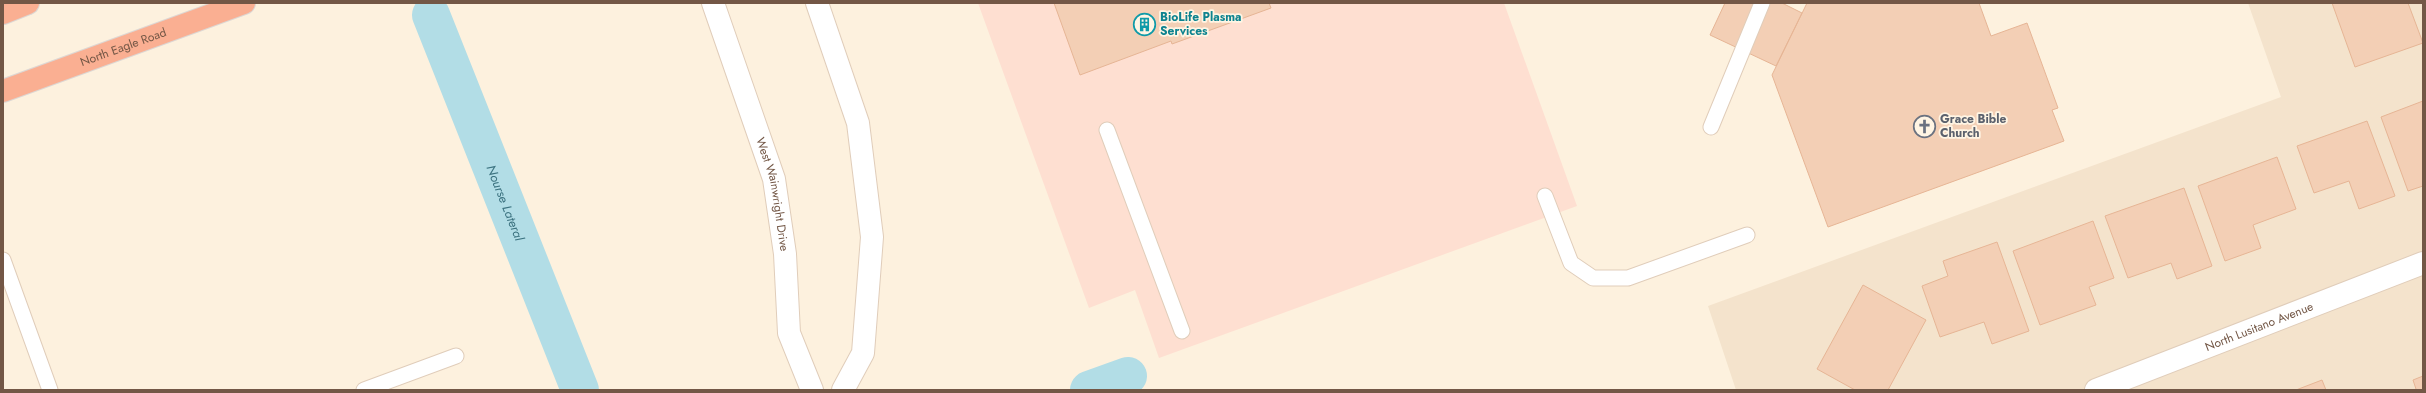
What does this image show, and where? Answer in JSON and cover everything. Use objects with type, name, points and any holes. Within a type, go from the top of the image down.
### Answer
[{"type":"highway","points":[[3,12],[28,3]]},
{"type":"highway","name":"North Eagle Road","points":[[3,91],[244,3]]},
{"type":"street","name":"West Wainwright Drive","points":[[713,3],[774,179],[785,254],[789,333],[812,390]]},
{"type":"street","points":[[818,3],[858,123],[872,237],[862,352],[843,390]]},
{"type":"street","name":"North Lusitano Avenue","points":[[2096,390],[2423,263]]},
{"type":"lane","points":[[1711,127],[1762,3]]},
{"type":"lane","points":[[1107,130],[1182,330]]},
{"type":"lane","points":[[1545,196],[1571,263],[1593,278],[1628,278],[1747,236]]},
{"type":"lane","points":[[3,260],[50,390]]},
{"type":"lane","points":[[364,390],[456,356]]},
{"type":"shaded area","points":[[978,3],[1504,3],[1577,206],[1159,358],[1135,290],[1089,308]]},
{"type":"shaded area","points":[[2248,3],[2423,3],[2423,390],[1736,390],[1708,306],[2281,97]]},
{"type":"building","name":"BioLife Plasma Services","points":[[1054,3],[1269,3],[1271,8],[1172,44],[1171,41],[1080,75]]},
{"type":"building","points":[[1725,3],[1782,3],[1802,13],[1776,66],[1710,35]]},
{"type":"building","name":"Grace Bible Church","points":[[1807,3],[1979,3],[1991,36],[2027,23],[2058,108],[2052,110],[2064,141],[1828,227],[1772,75]]},
{"type":"building","points":[[2332,3],[2408,3],[2423,43],[2355,67]]},
{"type":"building","points":[[2423,101],[2423,186],[2408,191],[2381,117]]},
{"type":"building","points":[[2367,121],[2395,196],[2359,209],[2349,181],[2314,193],[2297,146]]},
{"type":"building","points":[[2277,157],[2296,209],[2253,225],[2261,248],[2225,261],[2198,186]]},
{"type":"building","points":[[2184,188],[2212,266],[2177,279],[2171,263],[2128,278],[2105,216]]},
{"type":"building","points":[[2093,221],[2114,278],[2089,287],[2096,305],[2040,325],[2013,251]]},
{"type":"building","points":[[1997,242],[2029,331],[1992,344],[1984,322],[1940,337],[1922,286],[1948,276],[1943,261]]},
{"type":"building","points":[[1863,285],[1926,320],[1888,390],[1855,390],[1817,369]]},
{"type":"building","points":[[2423,376],[2423,390],[2414,390],[2416,389],[2413,380]]},
{"type":"building","points":[[2322,380],[2326,390],[2296,390]]},
{"type":"waterway","name":"Nourse Lateral","points":[[431,15],[580,390]]},
{"type":"waterway","points":[[1089,390],[1128,376]]},
{"type":"place","name":"BioLife Plasma Services","points":[[1144,24]]},
{"type":"place","name":"Grace Bible Church","points":[[1924,126]]}]
